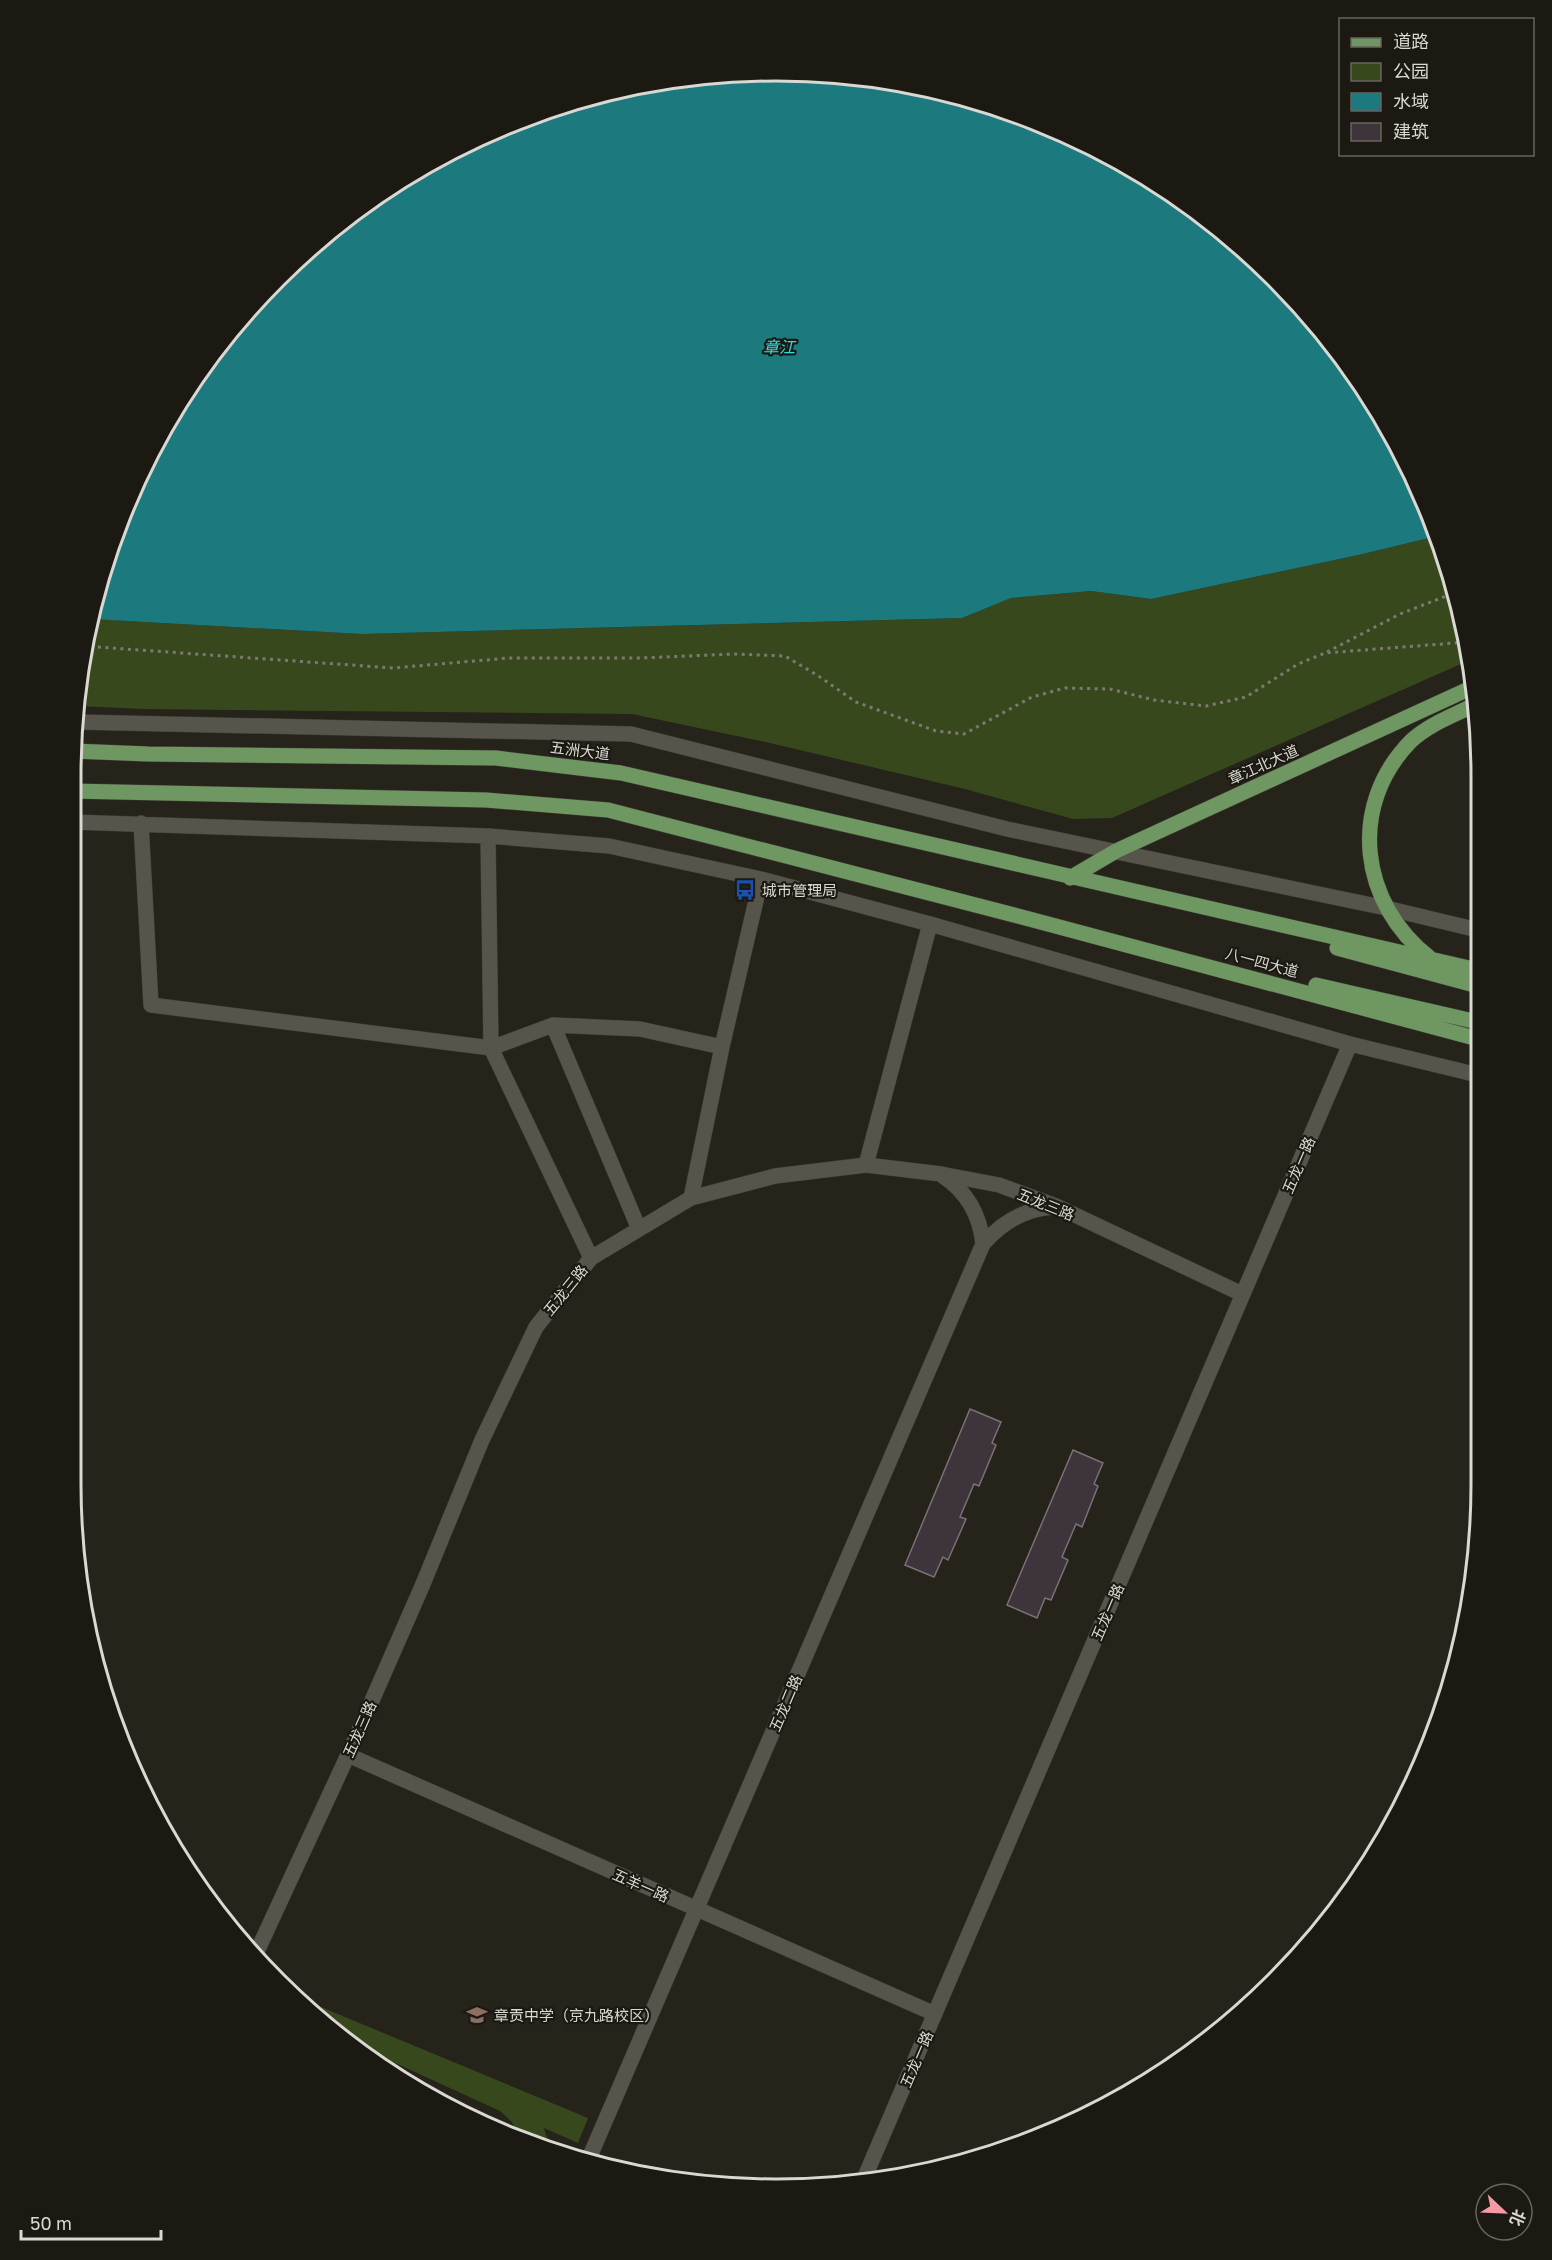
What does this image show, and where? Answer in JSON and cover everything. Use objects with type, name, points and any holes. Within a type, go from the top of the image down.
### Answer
[{"type":"main road","name":"章江北大道","points":[[1070,878],[1116,851],[1466,690]]},
{"type":"main road","points":[[1434,960],[1404,935],[1386,908],[1371,865],[1370,826],[1374,807],[1388,771],[1399,755],[1427,728],[1468,708]]},
{"type":"main road","name":"五洲大道","points":[[82,751],[496,759],[621,773],[1070,878]]},
{"type":"main road","points":[[81,791],[486,800],[608,810],[1033,920],[1471,1020]]},
{"type":"main road","points":[[1070,878],[1471,968]]},
{"type":"main road","points":[[1070,878],[1471,984]]},
{"type":"main road","name":"八一四大道","points":[[1033,920],[1471,1037]]},
{"type":"street","points":[[83,722],[631,734],[1007,829],[1386,908],[1471,929]]},
{"type":"street","points":[[81,822],[488,836],[609,846],[761,879],[930,924],[1350,1044],[1471,1073]]},
{"type":"street","points":[[141,823],[151,1005],[491,1048],[553,1025],[640,1029],[722,1047]]},
{"type":"street","points":[[488,836],[491,1048],[591,1258]]},
{"type":"street","points":[[691,1198],[722,1047],[761,879]]},
{"type":"street","points":[[866,1165],[930,924]]},
{"type":"street","points":[[553,1025],[639,1229]]},
{"type":"street","name":"五龙一路","points":[[867,2173],[1350,1044]]},
{"type":"street","name":"五龙三路","points":[[259,1948],[348,1755],[423,1584],[482,1440],[536,1327],[591,1258],[691,1198],[775,1176],[866,1165],[941,1174],[999,1185],[1056,1206],[1242,1294]]},
{"type":"street","points":[[941,1174],[969,1201],[979,1222],[983,1244]]},
{"type":"street","points":[[983,1244],[997,1229],[1015,1217],[1056,1206]]},
{"type":"street","name":"五龙二路","points":[[591,2154],[983,1244]]},
{"type":"street","name":"五羊一路","points":[[348,1755],[935,2014]]},
{"type":"path","points":[[93,647],[393,668],[509,658],[641,658],[734,654],[784,656],[856,702],[936,731],[964,734],[1032,697],[1065,688],[1110,689],[1154,700],[1206,706],[1246,697],[1298,664],[1325,653],[1400,614],[1447,596]]},
{"type":"path","points":[[1325,653],[1458,643]]},
{"type":"green space","points":[[1428,538],[1447,596],[1462,664],[1112,818],[1073,819],[965,789],[770,743],[632,714],[143,709],[85,706],[99,619],[362,634],[962,618],[1011,598],[1091,591],[1151,599]]},
{"type":"green space","points":[[316,2005],[588,2118],[578,2143],[544,2128],[548,2140],[516,2128],[500,2111],[385,2058]]},
{"type":"water","name":"章江","points":[[731,82],[821,82],[912,94],[956,105],[1042,134],[1124,174],[1162,198],[1234,253],[1299,318],[1327,353],[1354,390],[1378,429],[1418,510],[1428,538],[1151,599],[1091,591],[1011,598],[962,618],[362,634],[99,619],[118,553],[134,510],[174,428],[198,390],[253,318],[318,253],[390,198],[429,174],[510,134],[553,118],[640,94]]},
{"type":"building","points":[[970,1409],[1001,1422],[992,1443],[996,1445],[979,1486],[974,1484],[960,1517],[966,1519],[948,1560],[943,1557],[934,1577],[905,1565]]},
{"type":"building","points":[[1073,1450],[1103,1463],[1094,1484],[1098,1486],[1082,1527],[1076,1524],[1062,1557],[1068,1560],[1051,1600],[1045,1598],[1037,1618],[1007,1605]]},
{"type":"place","name":"城市管理局","points":[[745,890]]},
{"type":"place","name":"章贡中学（京九路校区）","points":[[477,2015]]}]
